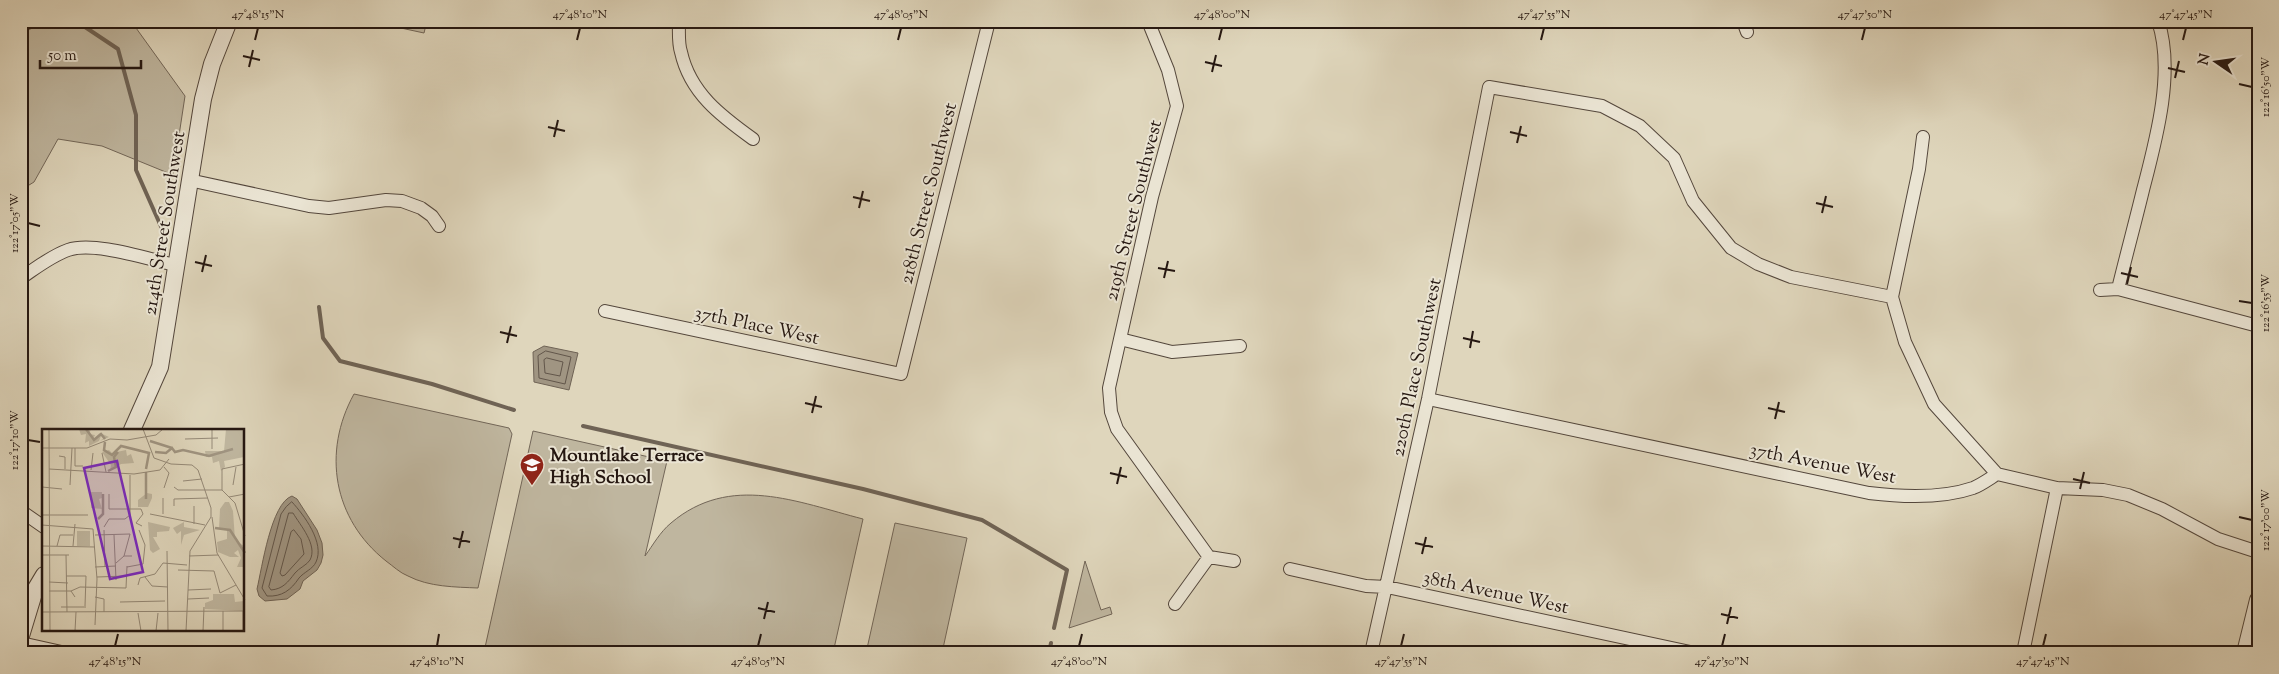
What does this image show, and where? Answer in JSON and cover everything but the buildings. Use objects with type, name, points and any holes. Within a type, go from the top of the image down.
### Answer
[{"type":"street","name":"214th Street Southwest","points":[[132,429],[160,367],[203,99],[212,64],[229,21]]},
{"type":"street","points":[[679,21],[681,52],[694,87],[726,120],[753,139]]},
{"type":"street","name":"218th Street Southwest","points":[[901,374],[989,21]]},
{"type":"street","name":"219th Street Southwest","points":[[1148,21],[1168,70],[1177,106],[1152,197],[1108,388],[1110,412],[1117,429],[1209,557]]},
{"type":"street","points":[[2118,289],[2156,138],[2164,89],[2162,34],[2158,21]]},
{"type":"street","name":"220th Place Southwest","points":[[1371,653],[1428,399],[1489,87],[1602,106],[1640,126],[1674,158],[1693,201],[1731,248],[1758,264],[1791,277],[1892,297]]},
{"type":"street","points":[[1922,137],[1919,169],[1892,297],[1905,342],[1934,404],[1997,474],[2057,488],[2104,490],[2128,495],[2162,509],[2218,539],[2258,552]]},
{"type":"street","points":[[189,180],[322,207],[386,200],[402,201],[421,208],[432,216],[439,226]]},
{"type":"street","points":[[21,278],[46,261],[69,250],[91,247],[175,265]]},
{"type":"street","points":[[2100,290],[2118,289],[2258,326]]},
{"type":"street","name":"37th Place West","points":[[605,311],[901,374]]},
{"type":"street","points":[[1120,339],[1172,352],[1240,346]]},
{"type":"street","name":"37th Avenue West","points":[[1428,399],[1869,494],[1914,496],[1951,492],[1974,488],[1997,474]]},
{"type":"street","points":[[2023,653],[2057,488]]},
{"type":"street","points":[[21,511],[42,525]]},
{"type":"street","points":[[1175,604],[1209,557],[1234,560]]},
{"type":"street","name":"38th Avenue West","points":[[1290,569],[1366,586],[1387,586],[1694,653]]},
{"type":"street","points":[[21,636],[36,590],[42,579]]},
{"type":"street","points":[[2245,653],[2258,600]]},
{"type":"street","points":[[21,643],[66,653]]},
{"type":"shaded area","points":[[21,21],[131,21],[185,96],[173,175],[102,146],[58,139],[34,182],[21,190]]},
{"type":"shaded area","points":[[387,21],[427,21],[424,33],[387,25]]},
{"type":"shaded area","points":[[354,394],[509,428],[512,434],[478,588],[433,584],[405,575],[368,544],[354,525],[344,505],[338,483],[336,461],[338,439],[344,416]]},
{"type":"shaded area","points":[[533,431],[667,461],[645,556],[660,534],[671,523],[693,508],[717,499],[740,495],[789,500],[863,519],[833,653],[484,652]]},
{"type":"shaded area","points":[[895,523],[967,538],[942,653],[866,653]]},
{"type":"shaded area","points":[[1085,561],[1101,610],[1110,607],[1112,614],[1069,628]]},
{"type":"water","points":[[544,346],[578,353],[569,390],[534,382],[533,352]]},
{"type":"water","points":[[292,496],[297,499],[317,530],[322,543],[323,555],[321,563],[317,570],[303,581],[300,589],[287,599],[265,601],[259,596],[257,589],[268,537],[278,511],[285,501]]},
{"type":"waterway","points":[[21,32],[37,24],[79,23],[118,49],[136,115],[136,170],[163,231]]},
{"type":"waterway","points":[[319,307],[323,338],[340,361],[432,384],[514,410]]},
{"type":"waterway","points":[[583,426],[863,489],[982,520],[1067,570],[1054,628]]},
{"type":"waterway","points":[[1049,653],[1051,643]]},
{"type":"place","name":"Mountlake Terrace High School","points":[[532,486]]}]
